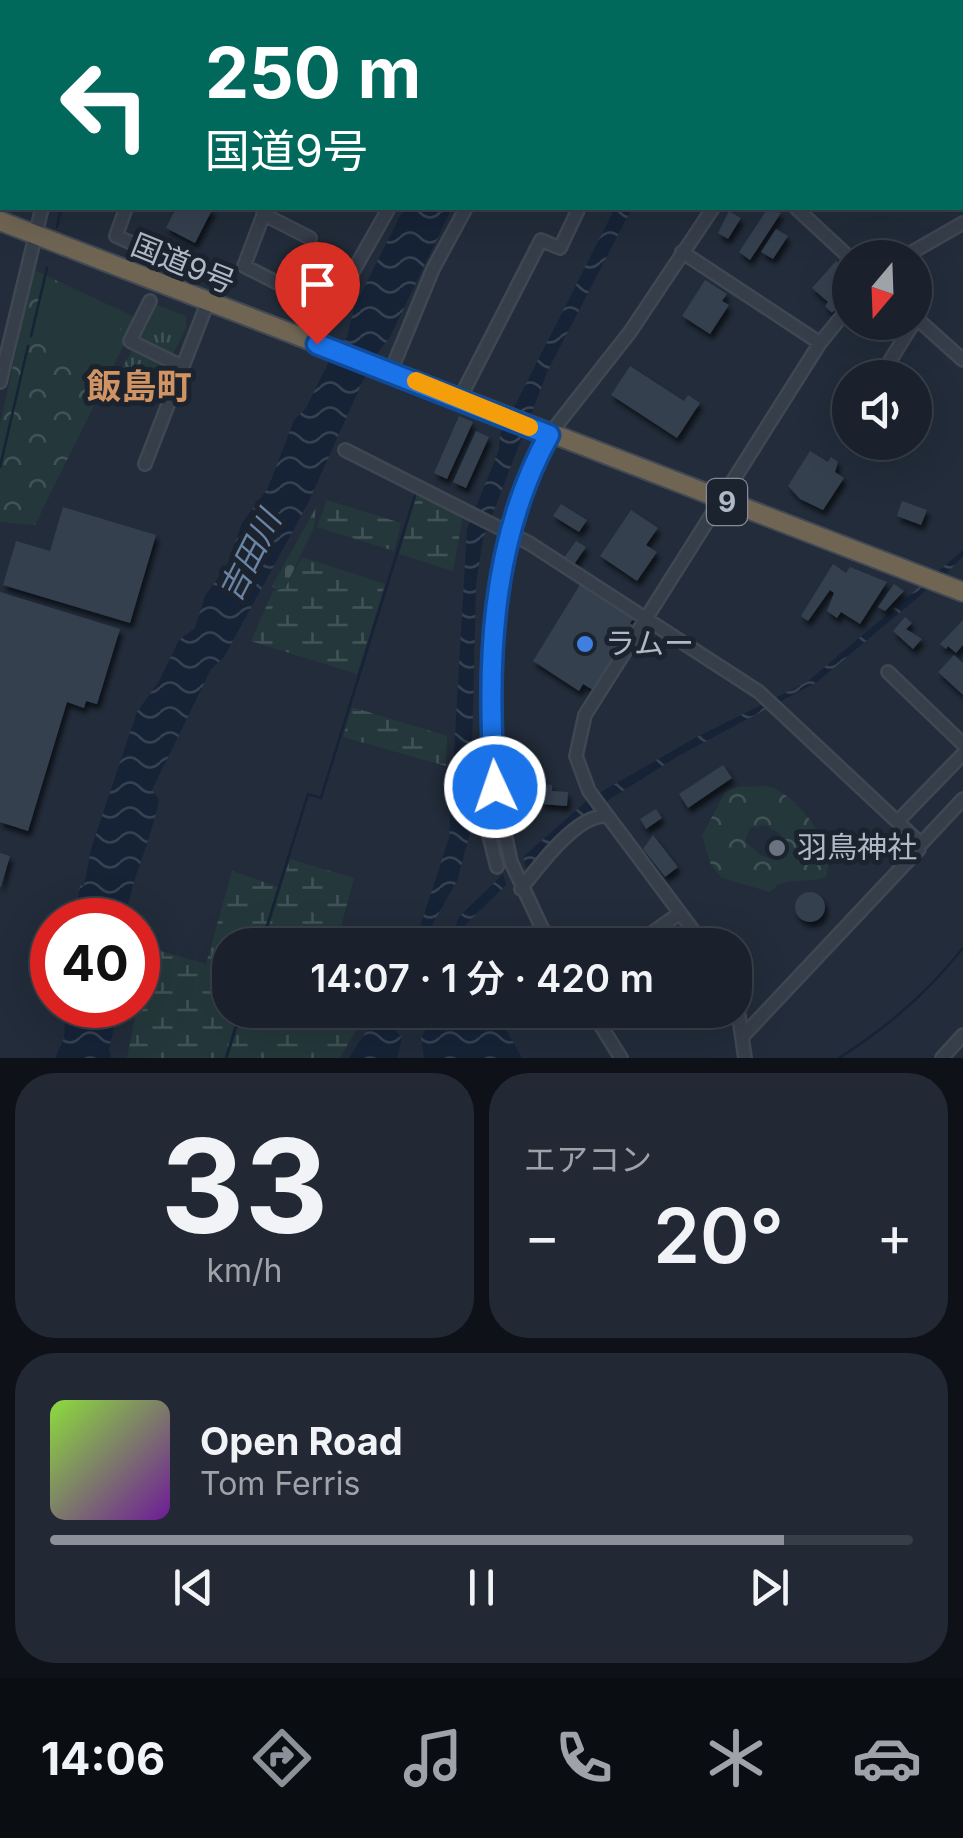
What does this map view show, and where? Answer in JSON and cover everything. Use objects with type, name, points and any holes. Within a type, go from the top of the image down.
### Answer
[{"type":"highway","name":"国道9号","points":[[0,220],[207,304],[963,592]]},
{"type":"street","points":[[0,382],[41,210]]},
{"type":"street","points":[[125,210],[115,234],[167,258],[164,272]]},
{"type":"street","points":[[315,343],[388,210]]},
{"type":"street","points":[[387,370],[465,210]]},
{"type":"street","points":[[460,398],[540,240],[560,248],[579,210]]},
{"type":"street","points":[[541,928],[519,884],[500,825],[493,714],[498,573],[508,533],[549,435],[630,332],[712,210]]},
{"type":"street","points":[[798,210],[832,241]]},
{"type":"street","points":[[310,238],[264,211],[244,266],[329,309]]},
{"type":"street","points":[[932,241],[963,223]]},
{"type":"street","points":[[682,252],[820,342]]},
{"type":"street","points":[[150,300],[130,340],[182,367]]},
{"type":"street","points":[[145,464],[207,304]]},
{"type":"street","points":[[691,928],[600,807],[577,764],[577,737],[591,704],[648,621],[832,328]]},
{"type":"street","points":[[932,334],[963,360]]},
{"type":"street","points":[[345,450],[508,533],[773,704],[920,845]]},
{"type":"street","points":[[888,672],[963,744]]},
{"type":"street","points":[[901,818],[963,754]]},
{"type":"street","points":[[744,1036],[963,800]]},
{"type":"street","points":[[519,884],[600,807]]},
{"type":"street","points":[[497,867],[488,830],[500,825]]},
{"type":"street","points":[[659,928],[680,913]]},
{"type":"street","points":[[601,1028],[620,1058]]},
{"type":"street","points":[[742,1028],[745,1058]]},
{"type":"street","points":[[948,1056],[963,1035]]},
{"type":"green space","points":[[34,270],[137,318],[35,525],[0,522],[0,425]]},
{"type":"green space","points":[[46,278],[128,314],[98,373],[31,339]]},
{"type":"green space","points":[[155,304],[186,316],[186,328],[172,356],[138,339]]},
{"type":"green space","points":[[133,349],[167,367],[154,400],[115,380]]},
{"type":"green space","points":[[419,488],[463,516],[453,571],[399,554]]},
{"type":"green space","points":[[327,500],[401,523],[394,551],[317,527]]},
{"type":"green space","points":[[317,506],[313,530],[285,588],[277,590],[272,586]]},
{"type":"green space","points":[[302,557],[385,584],[357,674],[251,641],[273,591],[285,588]]},
{"type":"green space","points":[[352,707],[447,736],[446,766],[343,737]]},
{"type":"green space","points":[[768,786],[780,791],[802,811],[826,851],[826,877],[789,881],[770,892],[722,878],[711,865],[702,836],[725,792],[737,787]],"holes":[[[766,825],[780,834],[786,848],[776,860],[760,855],[745,841],[750,828]]]},
{"type":"green space","points":[[290,859],[354,878],[341,928],[268,928]]},
{"type":"green space","points":[[232,871],[278,887],[265,928],[216,928]]},
{"type":"green space","points":[[212,943],[212,1028],[234,1028],[225,1058],[127,1058],[133,1028],[160,1028],[160,951],[206,964]]},
{"type":"green space","points":[[237,1028],[358,1028],[340,1058],[228,1058]]},
{"type":"water","points":[[403,210],[451,210],[390,337],[371,362],[335,349],[347,337],[354,308]]},
{"type":"water","points":[[614,210],[631,210],[548,370],[483,539],[476,584],[470,833],[457,881],[432,928],[420,928],[449,838],[467,529],[499,450],[500,435]]},
{"type":"water","name":"吉田川","points":[[334,351],[370,365],[307,505],[224,657],[211,669],[152,790],[159,800],[130,898],[79,898],[137,712],[159,681],[179,640],[195,628],[205,596],[227,565],[242,523],[268,488],[294,420],[306,408]]},
{"type":"water","points":[[963,550],[963,556],[947,573],[817,682],[680,755],[610,799],[526,868],[523,857],[589,799],[693,739],[807,682]]},
{"type":"water","points":[[503,874],[506,885],[463,928],[455,928],[459,917]]},
{"type":"water","points":[[65,1028],[114,1028],[111,1058],[55,1058]]},
{"type":"water","points":[[368,1028],[394,1028],[402,1038],[397,1058],[349,1058]]},
{"type":"water","points":[[426,1028],[505,1028],[522,1058],[424,1058],[421,1038]]},
{"type":"building","points":[[175,210],[212,210],[195,243],[166,228]]},
{"type":"building","points":[[767,210],[781,213],[750,260],[739,252]]},
{"type":"building","points":[[729,211],[741,218],[728,239],[718,233]]},
{"type":"building","points":[[776,229],[788,236],[773,259],[761,252]]},
{"type":"building","points":[[832,266],[832,313],[825,306],[828,302],[812,288]]},
{"type":"building","points":[[705,280],[727,294],[722,301],[729,305],[710,334],[682,316]]},
{"type":"building","points":[[630,366],[684,401],[688,395],[700,403],[677,438],[611,395]]},
{"type":"building","points":[[459,416],[473,422],[447,479],[434,473]]},
{"type":"building","points":[[476,431],[489,437],[466,488],[453,482]]},
{"type":"building","points":[[810,451],[828,462],[831,457],[838,462],[835,472],[844,478],[823,510],[800,499],[788,486]]},
{"type":"building","points":[[902,501],[927,510],[921,525],[897,516]]},
{"type":"building","points":[[561,504],[587,520],[579,532],[553,516]]},
{"type":"building","points":[[63,507],[156,535],[130,623],[3,585],[16,541],[50,551]]},
{"type":"building","points":[[631,510],[658,528],[646,545],[657,552],[637,581],[600,556]]},
{"type":"building","points":[[576,541],[586,547],[573,566],[563,559]]},
{"type":"building","points":[[833,564],[846,573],[850,567],[887,582],[860,624],[841,612],[837,618],[827,611],[834,593],[830,590],[808,621],[801,616]]},
{"type":"building","points":[[581,583],[634,618],[630,623],[635,627],[593,690],[583,684],[579,691],[533,661]]},
{"type":"building","points":[[894,584],[904,591],[885,611],[878,607]]},
{"type":"building","points":[[0,592],[120,629],[97,704],[86,701],[84,708],[67,702],[28,831],[0,822]]},
{"type":"building","points":[[905,617],[912,623],[906,629],[922,639],[913,649],[893,631]]},
{"type":"building","points":[[963,620],[963,645],[956,653],[940,644]]},
{"type":"building","points":[[954,655],[963,663],[963,695],[938,672]]},
{"type":"building","points":[[723,765],[732,778],[688,808],[679,794]]},
{"type":"building","points":[[542,784],[552,785],[552,791],[568,792],[567,806],[541,804]]},
{"type":"building","points":[[656,809],[662,818],[646,829],[640,819]]},
{"type":"building","points":[[653,835],[678,867],[665,877],[643,849]]},
{"type":"building","points":[[0,853],[10,856],[1,887],[0,886]]},
{"type":"building","points":[[810,892],[821,896],[825,907],[821,918],[810,922],[799,918],[795,907],[799,896]]},
{"type":"waterway","points":[[57,227],[61,210]]},
{"type":"waterway","points":[[31,336],[47,268]]},
{"type":"waterway","points":[[0,467],[28,346]]},
{"type":"waterway","points":[[266,928],[308,794],[321,798],[416,492]]},
{"type":"waterway","points":[[449,496],[478,510]]},
{"type":"waterway","points":[[839,1058],[906,1008],[963,948]]},
{"type":"waterway","points":[[226,1058],[235,1028]]},
{"type":"slow traffic","points":[[416,381],[529,427]]},
{"type":"place","name":"ラムー","points":[[585,644]]},
{"type":"place","name":"羽鳥神社","points":[[777,848]]},
{"type":"district","name":"飯島町","points":[[139,387]]},
{"type":"route","points":[[317,344],[549,435],[512,522],[498,573],[493,714],[495,787]]}]
